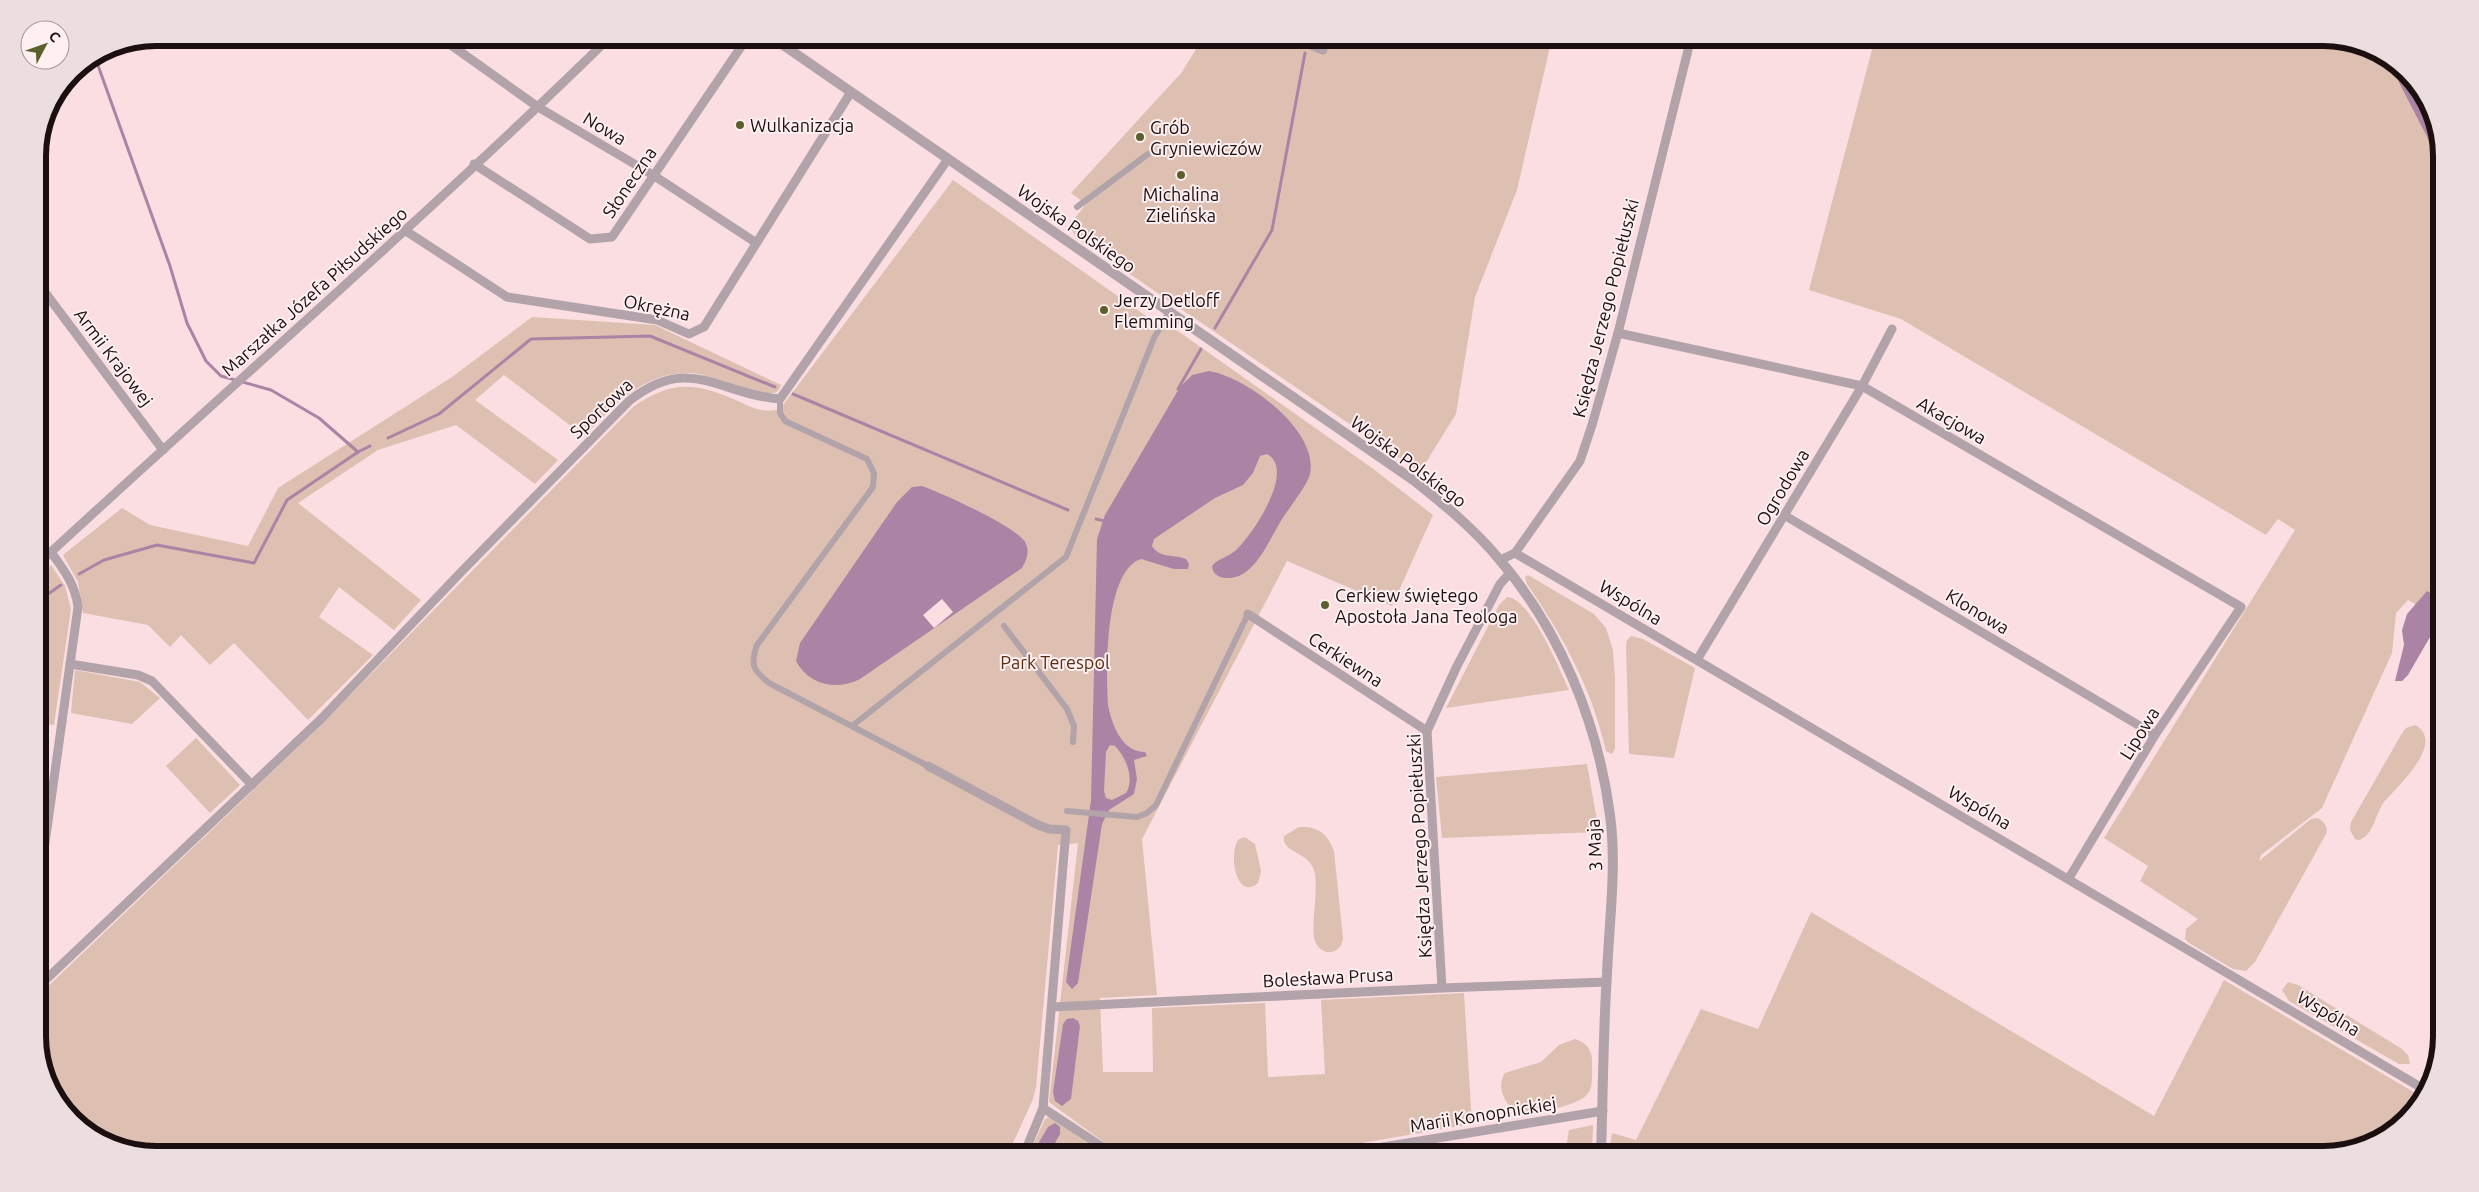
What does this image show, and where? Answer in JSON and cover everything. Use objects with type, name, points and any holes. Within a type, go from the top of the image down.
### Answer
[{"type":"street","name":"Nowa","points":[[453,46],[538,107],[653,175],[755,242]]},
{"type":"street","name":"Marszałka Józefa Piłsudskiego","points":[[46,557],[247,372],[406,231],[474,164],[538,107],[601,46]]},
{"type":"street","name":"Słoneczna","points":[[474,164],[590,239],[612,237],[741,46]]},
{"type":"street","name":"Wojska Polskiego","points":[[785,46],[1416,482],[1450,510],[1500,560]]},
{"type":"street","points":[[1313,46],[1323,50]]},
{"type":"street","name":"Księdza Jerzego Popiełuszki","points":[[1500,560],[1515,553],[1580,462],[1618,333],[1689,46]]},
{"type":"street","name":"Okrężna","points":[[406,231],[506,297],[656,320],[690,334],[704,327],[755,242],[851,92]]},
{"type":"street","points":[[1077,207],[1148,154]]},
{"type":"street","points":[[948,159],[780,399],[780,413],[785,421],[867,459],[874,472],[873,487],[757,645],[752,659],[756,672],[769,683],[1036,824],[1049,829],[1066,830],[1043,1108],[1027,1146]]},
{"type":"street","name":"Armii Krajowej","points":[[46,294],[164,450]]},
{"type":"street","points":[[852,726],[1066,557],[1154,338],[1169,312]]},
{"type":"street","name":"Ogrodowa","points":[[1697,660],[1862,386],[1892,329]]},
{"type":"street","name":"Akacjowa","points":[[1618,333],[1862,386],[2241,607]]},
{"type":"street","name":"Sportowa","points":[[46,979],[321,719],[483,549],[617,412],[640,392],[664,380],[690,377],[713,382],[763,398],[780,399]]},
{"type":"street","name":"Klonowa","points":[[1784,515],[2156,735]]},
{"type":"street","points":[[46,836],[78,607],[76,592],[68,574],[51,552]]},
{"type":"street","name":"Wspólna","points":[[1515,553],[2069,878],[2420,1087]]},
{"type":"street","name":"3 Maja","points":[[1500,560],[1548,629],[1568,668],[1585,709],[1599,758],[1610,816],[1612,870],[1606,982],[1601,1146]]},
{"type":"street","name":"Księdza Jerzego Popiełuszki","points":[[1442,988],[1427,731],[1466,648],[1500,584],[1510,573]]},
{"type":"street","name":"Lipowa","points":[[2069,878],[2156,735],[2241,607]]},
{"type":"street","points":[[1067,811],[1137,817],[1147,814],[1156,805],[1248,614]]},
{"type":"street","name":"Cerkiewna","points":[[1248,614],[1427,731]]},
{"type":"street","points":[[1004,626],[1067,709],[1074,726],[1073,742]]},
{"type":"street","points":[[70,664],[138,675],[152,681],[252,785]]},
{"type":"street","name":"Bolesława Prusa","points":[[1052,1007],[1606,982]]},
{"type":"street","points":[[1043,1108],[1101,1146]]},
{"type":"street","name":"Marii Konopnickiej","points":[[1389,1146],[1602,1111]]},
{"type":"green space","points":[[1198,46],[1550,46],[1517,190],[1475,297],[1456,414],[1420,472],[1077,238],[1071,229],[1072,222],[1086,204],[1071,193],[1182,72]]},
{"type":"green space","points":[[1873,46],[2330,46],[2358,52],[2384,65],[2414,95],[2427,121],[2433,149],[2433,614],[2408,600],[2396,613],[2392,653],[2322,808],[2261,855],[2259,861],[2311,819],[2317,818],[2326,826],[2326,834],[2255,962],[2246,971],[2233,969],[2189,943],[2185,939],[2186,929],[2198,919],[2140,881],[2148,866],[2104,838],[2295,530],[2278,519],[2266,535],[1901,319],[1809,290]]},
{"type":"green space","name":"Park Terespol","points":[[953,180],[1156,323],[1178,331],[1372,468],[1433,515],[1392,606],[1287,561],[1142,839],[1157,995],[1100,998],[1103,1072],[1153,1072],[1152,1008],[1265,1003],[1268,1077],[1325,1074],[1321,1000],[1464,993],[1472,1124],[1344,1146],[1109,1146],[1049,1102],[1078,843],[1058,845],[1036,1087],[1033,1099],[1012,1146],[156,1146],[135,1144],[108,1134],[95,1127],[74,1108],[58,1084],[48,1057],[46,1043],[46,988],[314,732],[634,406],[662,391],[686,387],[711,391],[760,410],[780,409]]},
{"type":"green space","points":[[532,317],[655,325],[781,385],[779,390],[767,393],[757,392],[698,374],[673,374],[657,378],[630,393],[584,436],[504,375],[475,400],[558,460],[535,484],[456,425],[378,450],[298,503],[421,600],[394,630],[339,587],[319,617],[373,655],[308,720],[234,643],[210,665],[181,635],[170,647],[148,625],[83,613],[78,582],[63,555],[122,508],[150,525],[248,546],[278,488],[452,377]]},
{"type":"green space","points":[[51,565],[65,586],[71,609],[54,725],[46,724],[46,570]]},
{"type":"green space","points":[[1528,575],[1594,614],[1606,628],[1613,650],[1615,679],[1615,749],[1612,754],[1606,751],[1593,706],[1575,664],[1553,623],[1527,584],[1525,577]]},
{"type":"green space","points":[[1507,597],[1516,600],[1534,621],[1569,690],[1446,708],[1499,605]]},
{"type":"green space","points":[[1631,636],[1643,639],[1695,668],[1674,758],[1629,754],[1626,645],[1627,640]]},
{"type":"green space","points":[[75,670],[140,682],[160,698],[132,724],[71,713]]},
{"type":"green space","points":[[2415,725],[2423,733],[2425,742],[2416,765],[2384,802],[2368,834],[2359,840],[2355,839],[2350,830],[2351,822],[2401,735],[2406,728]]},
{"type":"green space","points":[[196,738],[240,785],[210,813],[166,766]]},
{"type":"green space","points":[[1587,764],[1599,832],[1442,838],[1436,777]]},
{"type":"green space","points":[[1299,827],[1317,829],[1325,835],[1334,851],[1343,938],[1340,947],[1333,952],[1321,949],[1315,939],[1316,889],[1314,870],[1306,859],[1284,842],[1284,836]]},
{"type":"green space","points":[[1245,837],[1255,844],[1261,871],[1258,883],[1250,887],[1244,886],[1239,881],[1234,863],[1236,845],[1239,839]]},
{"type":"green space","points":[[1811,912],[2154,1116],[2224,980],[2416,1093],[2401,1114],[2378,1131],[2351,1142],[2323,1146],[1610,1146],[1612,1133],[1636,1140],[1701,1009],[1758,1029]]},
{"type":"green space","points":[[2288,982],[2298,985],[2402,1049],[2408,1055],[2410,1064],[2399,1064],[2289,1001],[2282,990]]},
{"type":"green space","points":[[1575,1039],[1589,1049],[1592,1056],[1591,1086],[1585,1097],[1568,1105],[1537,1112],[1518,1111],[1510,1106],[1504,1098],[1501,1089],[1505,1073],[1541,1062],[1559,1045]]},
{"type":"green space","points":[[1050,1117],[1092,1146],[1033,1146],[1045,1119]]},
{"type":"green space","points":[[1593,1125],[1592,1146],[1566,1146],[1569,1130]]},
{"type":"shaded area","points":[[2394,74],[2414,95],[2421,108],[2427,121],[2433,148]]},
{"type":"shaded area","points":[[1209,371],[1224,375],[1242,383],[1277,408],[1292,424],[1303,440],[1310,457],[1310,474],[1305,486],[1281,520],[1262,554],[1252,567],[1239,576],[1230,578],[1218,576],[1215,574],[1212,566],[1235,551],[1251,532],[1268,503],[1277,474],[1275,462],[1267,454],[1260,456],[1253,473],[1243,485],[1215,498],[1154,539],[1152,546],[1155,550],[1163,555],[1186,559],[1189,564],[1188,569],[1174,569],[1141,559],[1129,567],[1120,582],[1110,624],[1107,670],[1108,705],[1112,721],[1119,736],[1130,747],[1137,751],[1145,752],[1147,756],[1134,760],[1137,779],[1134,794],[1109,810],[1102,824],[1078,983],[1072,989],[1066,982],[1091,800],[1097,539],[1105,515],[1180,387],[1192,375]],"holes":[[[1110,745],[1115,746],[1126,762],[1130,781],[1126,793],[1112,800],[1106,798],[1104,791],[1106,752]]]},
{"type":"shaded area","points":[[922,486],[994,519],[1019,536],[1025,542],[1028,552],[1022,568],[860,679],[842,685],[833,685],[824,684],[808,676],[796,661],[800,643],[897,502],[912,487]]},
{"type":"shaded area","points":[[2427,591],[2433,592],[2433,632],[2408,675],[2402,681],[2395,681],[2404,645],[2402,630],[2407,614]]},
{"type":"shaded area","points":[[1073,1018],[1078,1021],[1080,1026],[1071,1099],[1062,1106],[1055,1101],[1053,1092],[1063,1024],[1067,1019]]},
{"type":"shaded area","points":[[1055,1123],[1060,1127],[1060,1134],[1053,1146],[1037,1146],[1048,1127]]},
{"type":"pier","points":[[942,599],[953,612],[934,628],[923,615]]},
{"type":"waterway","points":[[1215,328],[1272,230],[1305,53]]},
{"type":"waterway","points":[[97,64],[170,266],[187,323],[206,361],[221,376],[271,390],[319,418],[358,452]]},
{"type":"waterway","points":[[388,438],[439,414],[531,339],[650,336],[775,387]]},
{"type":"waterway","points":[[1178,389],[1201,349]]},
{"type":"waterway","points":[[793,394],[1068,510]]},
{"type":"waterway","points":[[79,574],[104,560],[157,545],[254,563],[287,500],[358,452],[370,446]]},
{"type":"waterway","points":[[1096,519],[1105,521]]},
{"type":"waterway","points":[[46,595],[61,585]]},
{"type":"place","name":"Wulkanizacja","points":[[740,125]]},
{"type":"place","name":"Grób Gryniewiczów","points":[[1140,137]]},
{"type":"place","name":"Michalina Zielińska","points":[[1181,175]]},
{"type":"place","name":"Jerzy Detloff Flemming","points":[[1104,310]]},
{"type":"place","name":"Cerkiew świętego Apostoła Jana Teologa","points":[[1325,605]]}]
